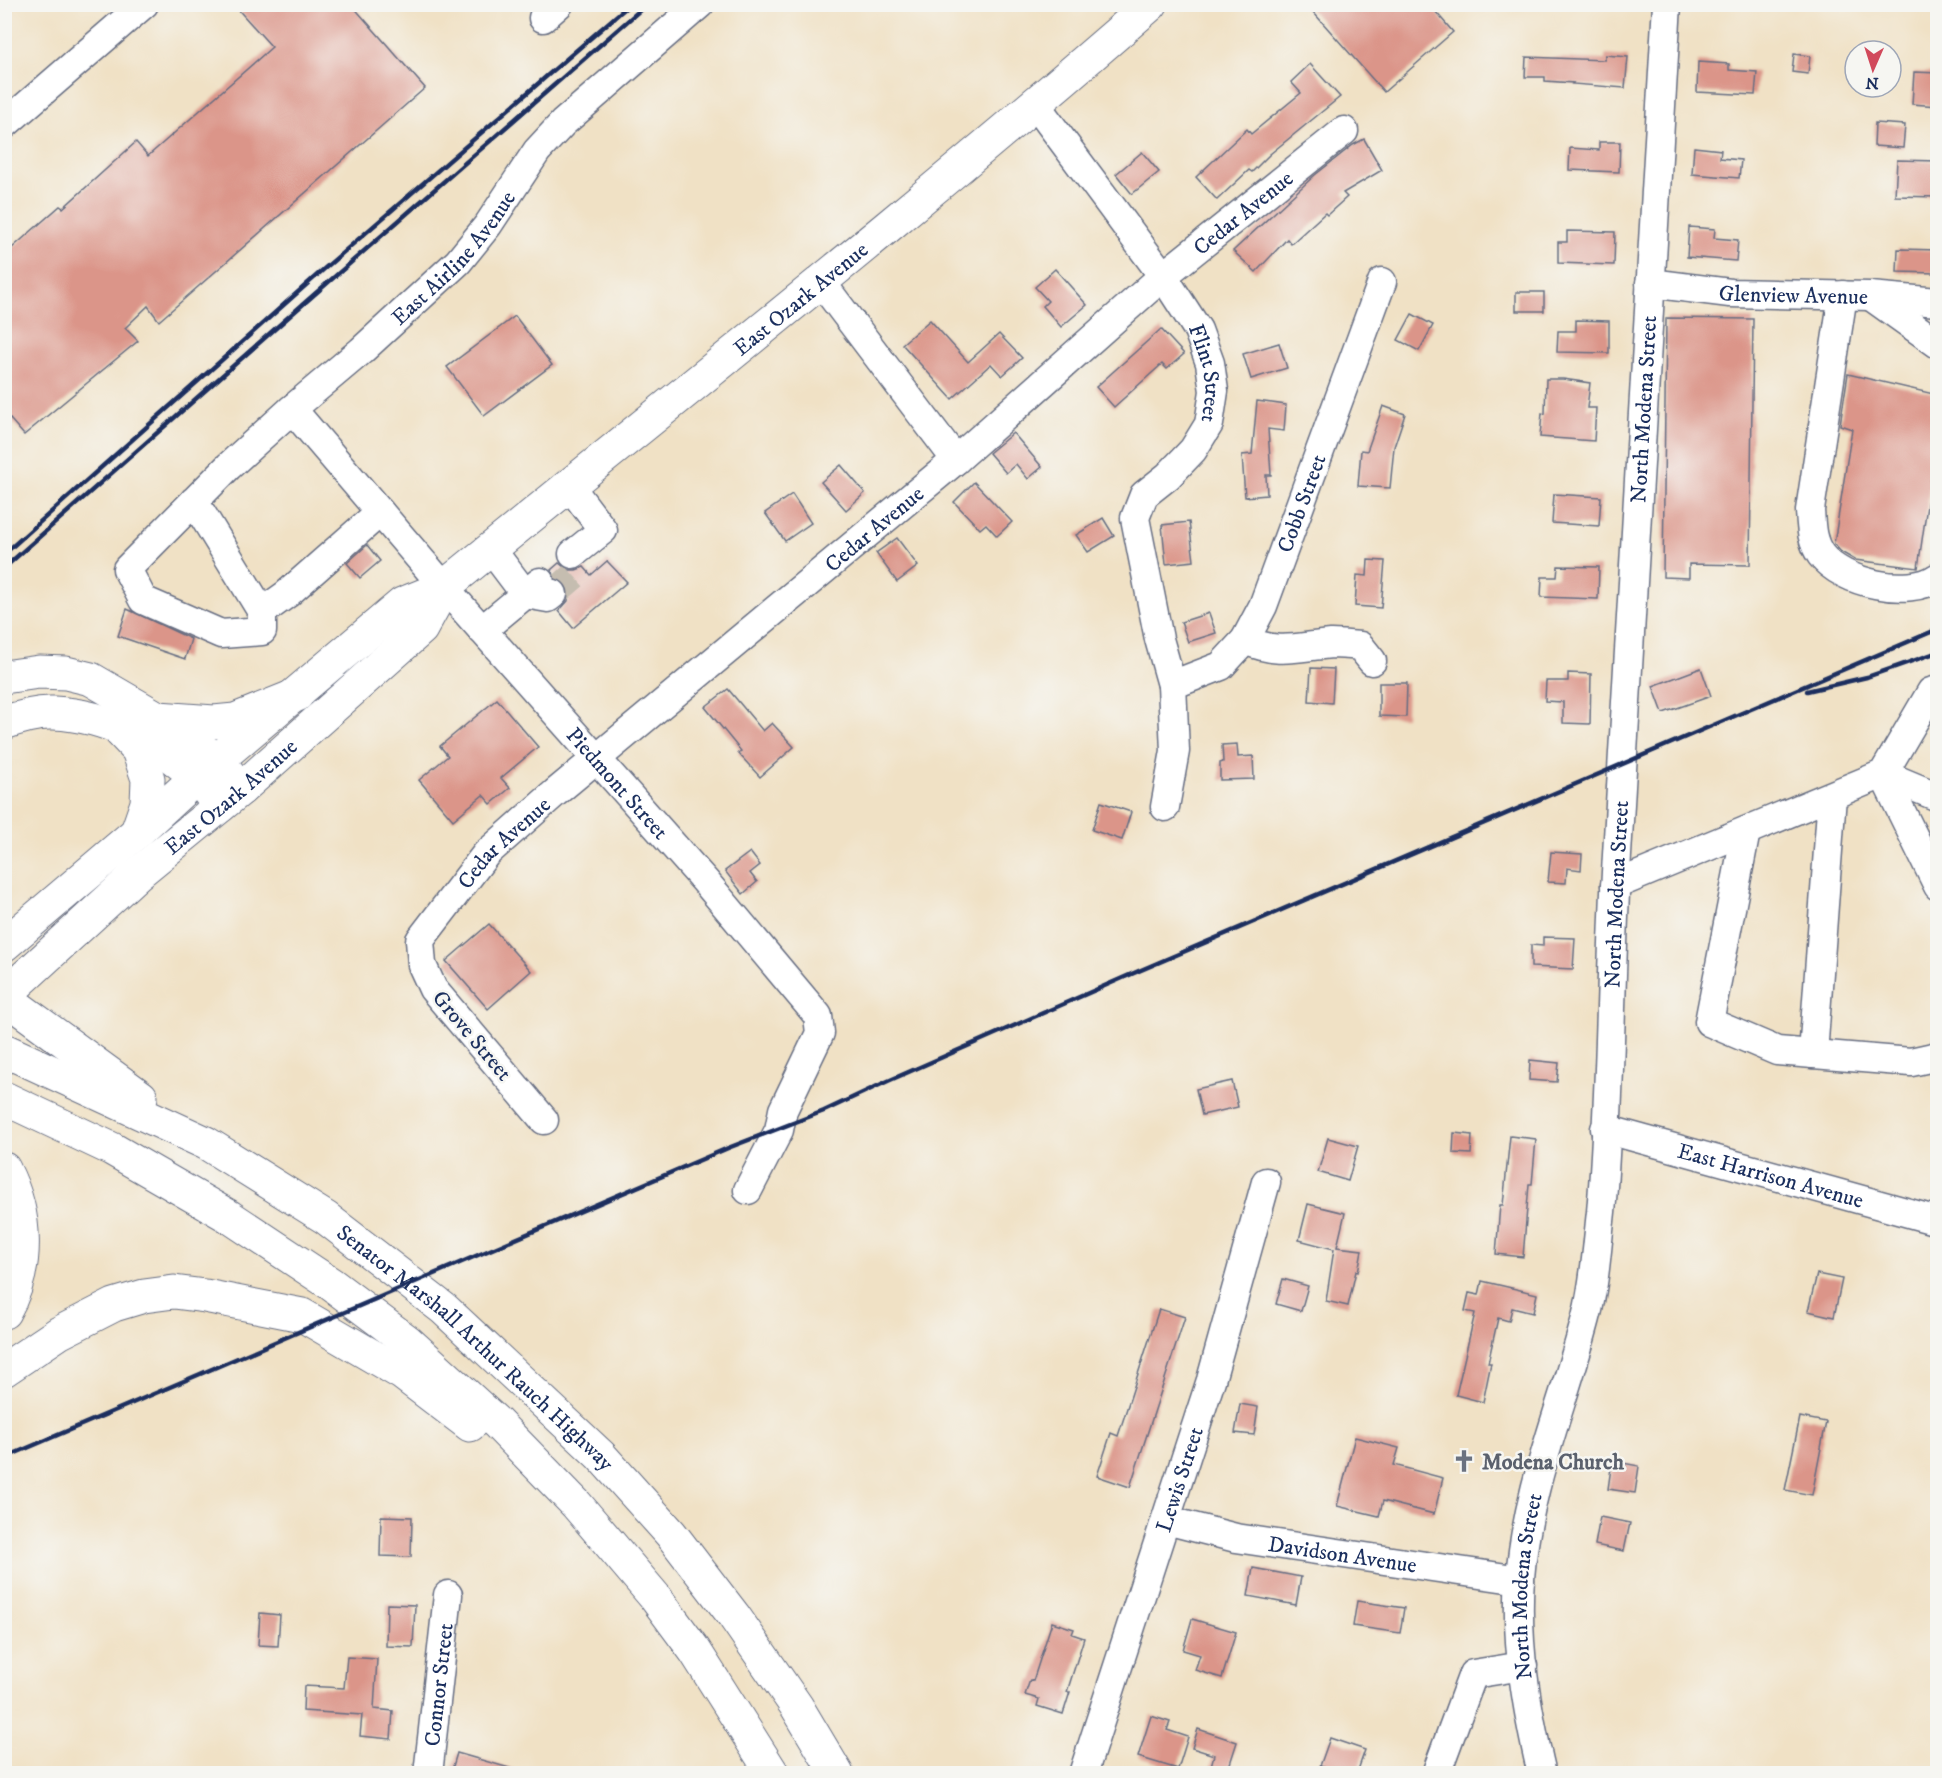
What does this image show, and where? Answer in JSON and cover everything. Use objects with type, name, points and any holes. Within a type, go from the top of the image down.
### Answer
[{"type":"main road","name":"East Ozark Avenue","points":[[10,940],[402,604],[444,587],[1036,105],[1151,4]]},
{"type":"main road","name":"East Ozark Avenue","points":[[4,997],[136,875],[231,798],[421,629],[444,587]]},
{"type":"main road","points":[[4,677],[39,672],[66,673],[92,679],[158,718],[231,798]]},
{"type":"main road","points":[[158,718],[214,722],[235,720],[297,694]]},
{"type":"main road","points":[[4,723],[26,716],[52,713],[85,716],[115,725],[155,747],[207,770]]},
{"type":"main road","points":[[115,725],[138,750],[148,779],[147,803],[137,832]]},
{"type":"main road","points":[[4,997],[206,1143]]},
{"type":"main road","name":"Senator Marshall Arthur Rauch Highway","points":[[4,1050],[206,1143],[326,1218],[444,1309],[600,1455],[671,1534],[734,1616],[797,1707],[837,1773]]},
{"type":"main road","name":"Senator Marshall Arthur Rauch Highway","points":[[4,1098],[112,1149],[230,1217],[332,1284],[407,1341],[497,1423],[576,1504],[655,1597],[695,1651],[772,1773]]},
{"type":"main road","points":[[4,1169],[14,1188],[22,1217],[23,1248],[18,1279],[4,1312]]},
{"type":"main road","points":[[4,1370],[33,1349],[86,1318],[114,1305],[144,1296],[174,1292],[302,1315],[403,1374],[576,1504]]},
{"type":"street","points":[[4,125],[144,4]]},
{"type":"street","name":"East Airline Avenue","points":[[262,612],[262,631],[221,634],[143,600],[127,569],[229,466],[361,351],[458,262],[488,225],[537,151],[563,123],[700,4]]},
{"type":"street","name":"North Modena Street","points":[[1542,1773],[1526,1697],[1520,1629],[1520,1580],[1526,1533],[1539,1472],[1587,1314],[1596,1260],[1605,1129],[1615,885],[1667,4]]},
{"type":"street","name":"Flint Street","points":[[1036,105],[1163,276],[1198,330],[1210,363],[1214,391],[1209,424],[1193,450],[1168,476],[1144,495],[1135,518],[1158,639],[1172,685],[1175,751],[1165,807]]},
{"type":"street","name":"Cedar Avenue","points":[[420,940],[486,854],[596,757],[956,460],[1163,276],[1344,131]]},
{"type":"street","points":[[821,282],[956,460]]},
{"type":"street","name":"Cobb Street","points":[[1172,685],[1221,666],[1245,640],[1263,606],[1382,282]]},
{"type":"street","name":"Glenview Avenue","points":[[1650,283],[1730,293],[1857,296],[1938,302]]},
{"type":"street","points":[[1938,344],[1857,296],[1810,510],[1814,544],[1822,557],[1847,576],[1869,583],[1898,586],[1923,585],[1938,577]]},
{"type":"street","name":"Piedmont Street","points":[[292,409],[444,587],[705,881],[818,1016],[820,1033],[783,1110],[779,1130],[748,1190]]},
{"type":"street","points":[[568,486],[603,530],[584,553]]},
{"type":"street","points":[[194,501],[262,612],[287,594],[380,512]]},
{"type":"street","points":[[482,630],[540,590],[491,549]]},
{"type":"street","points":[[1245,640],[1262,648],[1286,650],[1333,644],[1360,646],[1372,661]]},
{"type":"street","points":[[1615,885],[1883,774],[1931,692],[1938,690]]},
{"type":"street","points":[[1883,774],[1938,797]]},
{"type":"street","points":[[1883,774],[1938,886]]},
{"type":"street","points":[[1813,1054],[1832,795]]},
{"type":"street","points":[[1746,831],[1709,1022],[1777,1051],[1911,1062],[1938,1056]]},
{"type":"street","name":"Grove Street","points":[[420,940],[422,965],[433,989],[544,1120]]},
{"type":"street","name":"East Harrison Avenue","points":[[1605,1129],[1938,1221]]},
{"type":"street","name":"Lewis Street","points":[[1083,1773],[1211,1380],[1266,1182]]},
{"type":"street","name":"Davidson Avenue","points":[[1166,1520],[1236,1538],[1520,1580]]},
{"type":"street","name":"Connor Street","points":[[428,1773],[448,1595]]},
{"type":"street","points":[[1436,1773],[1473,1674],[1523,1665]]},
{"type":"building","points":[[233,4],[351,4],[425,88],[159,321],[148,306],[125,328],[138,341],[24,435],[4,412],[4,255],[60,206],[63,208],[136,142],[148,156],[272,47]]},
{"type":"building","points":[[1306,4],[1429,4],[1453,32],[1384,92]]},
{"type":"building","points":[[1794,54],[1810,56],[1808,74],[1792,72]]},
{"type":"building","points":[[1605,55],[1628,57],[1625,88],[1545,81],[1545,77],[1525,77],[1526,57],[1605,60]]},
{"type":"building","points":[[1698,62],[1729,64],[1729,70],[1757,72],[1755,95],[1697,92]]},
{"type":"building","points":[[1310,64],[1340,97],[1270,154],[1252,172],[1249,170],[1217,200],[1196,177],[1247,129],[1251,134],[1301,93],[1291,82]]},
{"type":"building","points":[[1914,72],[1938,73],[1938,106],[1912,104]]},
{"type":"building","points":[[1875,123],[1905,125],[1903,148],[1874,146]]},
{"type":"building","points":[[1364,139],[1382,170],[1343,193],[1347,197],[1327,215],[1325,213],[1291,244],[1287,239],[1256,272],[1233,251],[1315,175]]},
{"type":"building","points":[[1599,142],[1620,142],[1619,172],[1569,170],[1570,148],[1599,150]]},
{"type":"building","points":[[1694,147],[1721,150],[1720,158],[1741,160],[1739,178],[1692,174]]},
{"type":"building","points":[[1142,152],[1159,172],[1132,194],[1116,174]]},
{"type":"building","points":[[1897,160],[1938,161],[1938,197],[1895,196]]},
{"type":"building","points":[[1689,227],[1715,229],[1714,238],[1738,240],[1736,261],[1687,257]]},
{"type":"building","points":[[1567,231],[1615,232],[1614,265],[1558,263],[1558,242],[1567,242]]},
{"type":"building","points":[[1898,249],[1938,250],[1938,273],[1897,272]]},
{"type":"building","points":[[1055,269],[1087,305],[1061,327],[1043,306],[1048,301],[1035,287]]},
{"type":"building","points":[[1516,292],[1544,292],[1544,311],[1516,311]]},
{"type":"building","points":[[1412,314],[1433,325],[1419,351],[1398,340]]},
{"type":"building","points":[[515,316],[552,365],[484,416],[447,367]]},
{"type":"building","points":[[1666,318],[1753,319],[1750,565],[1689,564],[1689,578],[1663,577]]},
{"type":"building","points":[[930,320],[968,362],[999,334],[1022,358],[1002,376],[991,364],[952,399],[902,344]]},
{"type":"building","points":[[1576,320],[1609,321],[1609,353],[1557,352],[1558,331],[1576,331]]},
{"type":"building","points":[[1161,329],[1184,354],[1167,369],[1162,364],[1114,407],[1096,387]]},
{"type":"building","points":[[1279,343],[1287,368],[1251,379],[1243,354]]},
{"type":"building","points":[[1848,374],[1938,395],[1938,429],[1918,568],[1855,560],[1841,552],[1834,544],[1852,429],[1840,425]]},
{"type":"building","points":[[1546,379],[1590,383],[1587,408],[1596,408],[1594,441],[1540,437],[1542,413],[1545,414]]},
{"type":"building","points":[[1257,401],[1286,405],[1284,431],[1268,429],[1271,475],[1266,475],[1267,495],[1245,497],[1242,455],[1252,454]]},
{"type":"building","points":[[1383,406],[1405,414],[1394,447],[1390,488],[1358,486],[1361,450],[1367,451]]},
{"type":"building","points":[[1013,433],[1042,467],[1028,479],[1016,464],[1006,473],[989,453]]},
{"type":"building","points":[[841,465],[865,493],[846,510],[821,482]]},
{"type":"building","points":[[974,482],[1012,522],[997,536],[986,524],[980,529],[954,502]]},
{"type":"building","points":[[792,494],[811,523],[785,541],[765,513]]},
{"type":"building","points":[[1554,494],[1601,497],[1599,526],[1552,523]]},
{"type":"building","points":[[1103,518],[1114,536],[1088,552],[1076,535]]},
{"type":"building","points":[[1189,522],[1194,561],[1166,564],[1162,525]]},
{"type":"building","points":[[897,538],[918,566],[897,582],[876,553]]},
{"type":"building","points":[[367,545],[380,561],[360,578],[347,563]]},
{"type":"building","points":[[1368,560],[1385,561],[1381,608],[1355,606],[1357,575],[1367,576]]},
{"type":"building","points":[[607,561],[627,582],[573,628],[559,611],[568,601],[569,591],[565,583],[556,578],[551,570],[559,563],[568,570],[584,567],[591,575]]},
{"type":"building","points":[[1558,566],[1599,567],[1598,599],[1541,597],[1542,577],[1557,577]]},
{"type":"building","points":[[127,609],[191,639],[185,659],[118,636]]},
{"type":"building","points":[[1209,613],[1216,633],[1188,642],[1181,622]]},
{"type":"building","points":[[1311,668],[1334,669],[1332,703],[1309,701]]},
{"type":"building","points":[[1701,668],[1711,696],[1663,713],[1653,686]]},
{"type":"building","points":[[1568,673],[1591,674],[1590,724],[1563,723],[1563,702],[1545,701],[1546,681],[1568,681]]},
{"type":"building","points":[[1379,683],[1407,683],[1406,717],[1379,716]]},
{"type":"building","points":[[728,689],[763,731],[772,723],[794,747],[760,777],[738,753],[741,751],[705,707]]},
{"type":"building","points":[[497,699],[538,747],[501,778],[510,788],[491,804],[483,795],[453,820],[419,780],[448,756],[440,746]]},
{"type":"building","points":[[1237,744],[1238,757],[1253,756],[1254,779],[1220,780],[1220,763],[1223,762],[1222,745]]},
{"type":"building","points":[[1101,802],[1131,812],[1122,840],[1092,830]]},
{"type":"building","points":[[750,852],[760,865],[750,873],[757,882],[743,894],[725,871]]},
{"type":"building","points":[[1551,852],[1582,854],[1581,870],[1567,868],[1566,883],[1548,882]]},
{"type":"building","points":[[489,924],[531,971],[488,1009],[446,961]]},
{"type":"building","points":[[1543,937],[1575,938],[1573,969],[1531,967],[1531,945],[1543,946]]},
{"type":"building","points":[[1530,1060],[1559,1063],[1557,1082],[1529,1080]]},
{"type":"building","points":[[1232,1081],[1238,1107],[1202,1115],[1196,1089]]},
{"type":"building","points":[[1454,1133],[1472,1135],[1471,1154],[1453,1153]]},
{"type":"building","points":[[1510,1136],[1536,1139],[1532,1184],[1529,1184],[1523,1257],[1496,1254],[1500,1205],[1503,1205]]},
{"type":"building","points":[[1328,1138],[1358,1146],[1348,1181],[1318,1172]]},
{"type":"building","points":[[1308,1204],[1345,1213],[1337,1247],[1362,1250],[1348,1306],[1326,1301],[1334,1249],[1299,1240]]},
{"type":"building","points":[[1817,1274],[1842,1279],[1834,1317],[1808,1311]]},
{"type":"building","points":[[1283,1279],[1308,1286],[1301,1311],[1276,1304]]},
{"type":"building","points":[[1482,1281],[1537,1294],[1533,1313],[1512,1308],[1509,1321],[1498,1318],[1488,1363],[1491,1363],[1483,1402],[1456,1395],[1475,1313],[1465,1311],[1469,1293],[1479,1295]]},
{"type":"building","points":[[1159,1309],[1185,1317],[1130,1487],[1097,1476],[1111,1433],[1118,1436]]},
{"type":"building","points":[[1240,1404],[1258,1407],[1254,1435],[1235,1433]]},
{"type":"building","points":[[1800,1417],[1826,1422],[1812,1495],[1785,1490]]},
{"type":"building","points":[[1355,1437],[1399,1448],[1394,1465],[1443,1478],[1434,1514],[1383,1501],[1379,1516],[1337,1506]]},
{"type":"building","points":[[1612,1461],[1639,1466],[1635,1493],[1608,1489]]},
{"type":"building","points":[[381,1516],[412,1517],[411,1557],[380,1556]]},
{"type":"building","points":[[1600,1517],[1630,1523],[1624,1551],[1595,1545]]},
{"type":"building","points":[[1253,1568],[1301,1577],[1296,1605],[1248,1596]]},
{"type":"building","points":[[1357,1601],[1404,1608],[1400,1633],[1353,1626]]},
{"type":"building","points":[[387,1604],[415,1605],[413,1647],[386,1646]]},
{"type":"building","points":[[260,1613],[280,1615],[278,1646],[258,1645]]},
{"type":"building","points":[[1192,1619],[1236,1632],[1222,1678],[1195,1670],[1200,1655],[1183,1650]]},
{"type":"building","points":[[1052,1622],[1074,1629],[1072,1634],[1084,1638],[1067,1692],[1070,1692],[1063,1714],[1037,1706],[1039,1699],[1025,1695],[1030,1680],[1033,1681]]},
{"type":"building","points":[[347,1657],[377,1659],[374,1709],[393,1711],[391,1739],[360,1736],[362,1715],[303,1711],[304,1686],[344,1688]]},
{"type":"building","points":[[1151,1716],[1170,1722],[1167,1730],[1188,1737],[1178,1769],[1138,1757]]},
{"type":"building","points":[[1198,1729],[1237,1742],[1227,1773],[1209,1773],[1214,1755],[1192,1748]]},
{"type":"building","points":[[1330,1738],[1365,1750],[1357,1773],[1340,1773],[1320,1766]]},
{"type":"building","points":[[457,1753],[513,1769],[512,1773],[451,1773]]},
{"type":"tunnel","points":[[553,594],[584,567]]},
{"type":"railway","points":[[4,554],[324,269],[630,4]]},
{"type":"railway","points":[[4,568],[647,4]]},
{"type":"railway","points":[[4,1458],[728,1148],[824,1111],[1134,973],[1938,629]]},
{"type":"railway","points":[[1807,691],[1867,677],[1938,652]]},
{"type":"place","name":"Modena Church","points":[[1464,1461]]}]
